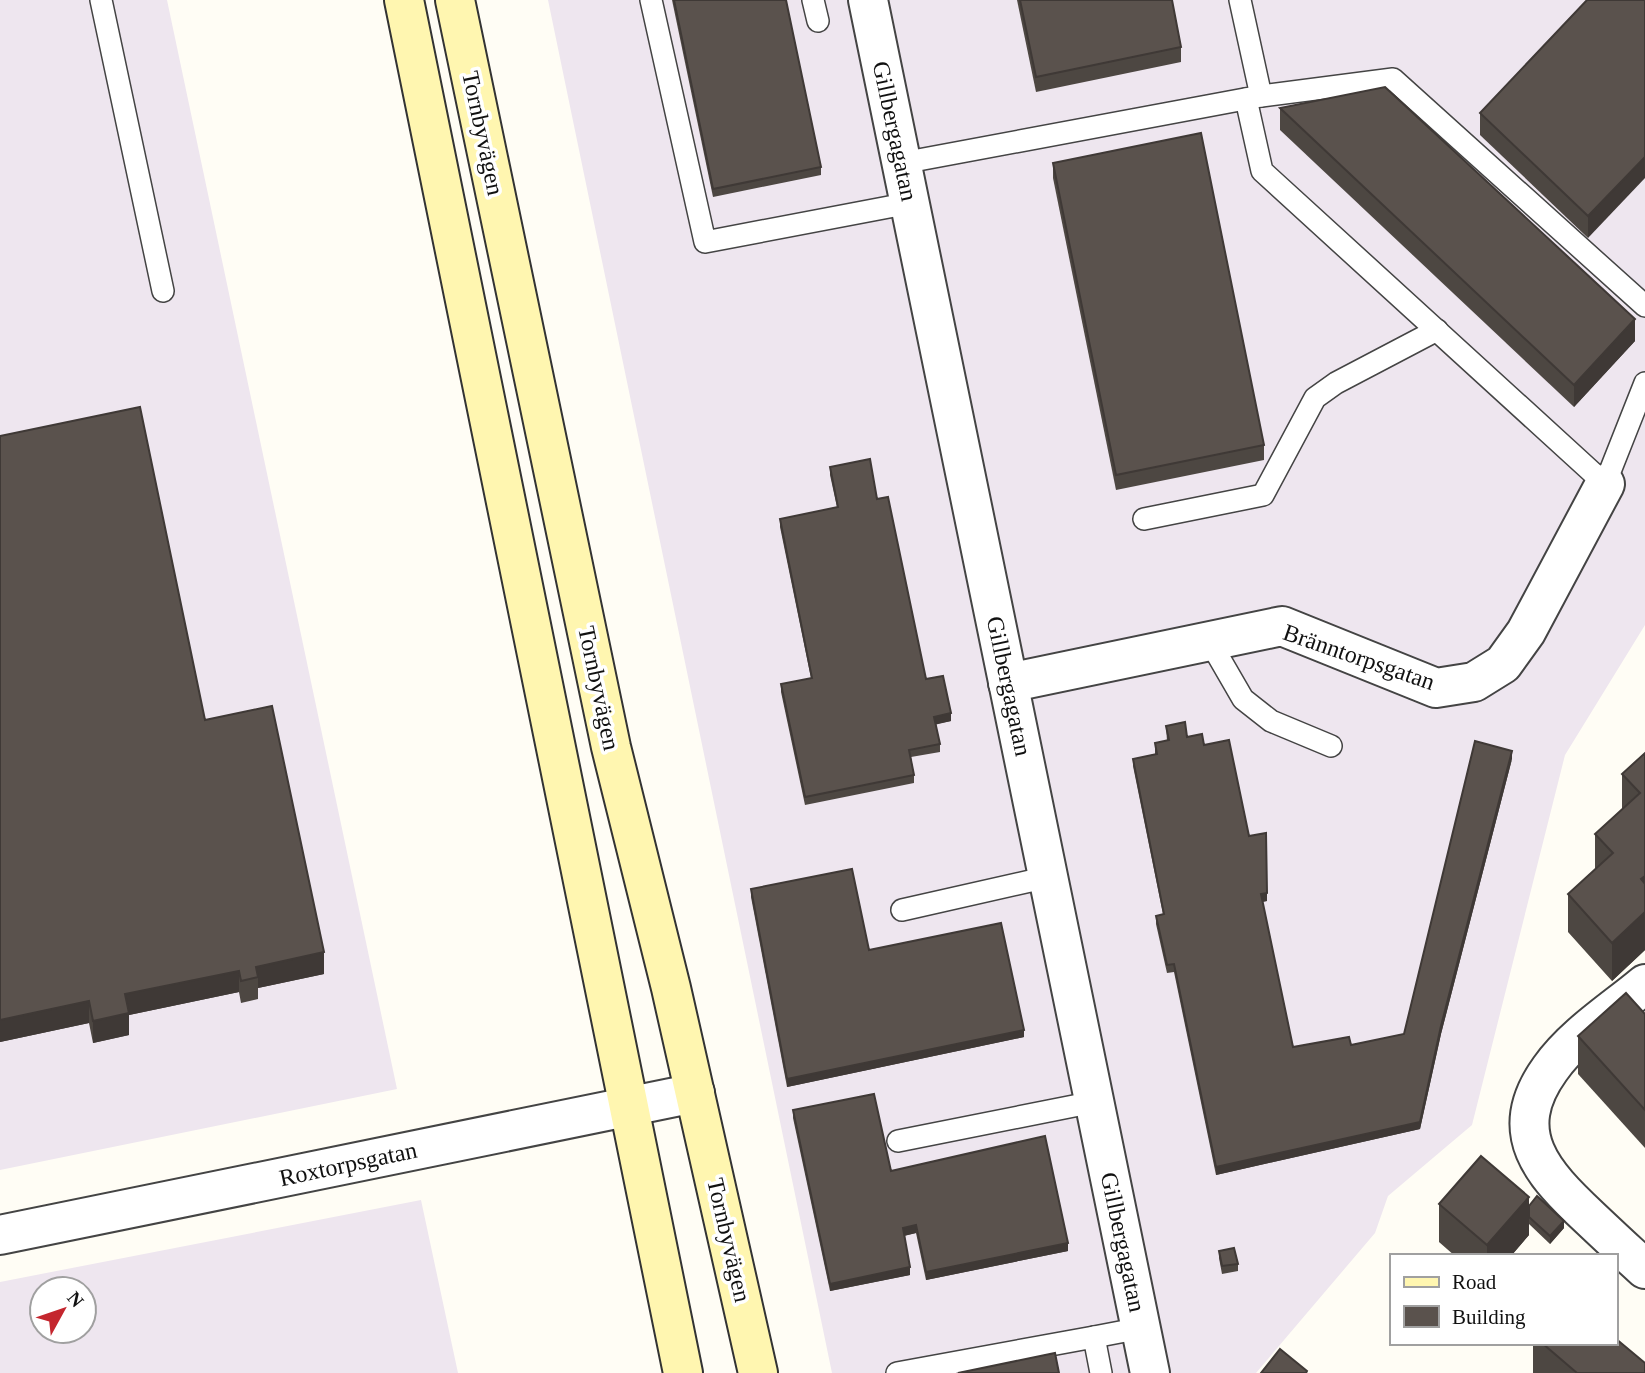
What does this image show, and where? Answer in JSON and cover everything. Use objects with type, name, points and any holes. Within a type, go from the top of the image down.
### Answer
[{"type":"main road","name":"Tornbyvägen","points":[[404,0],[683,1373]]},
{"type":"main road","name":"Tornbyvägen","points":[[455,0],[611,747],[695,1093],[758,1373]]},
{"type":"street","name":"Gillbergagatan","points":[[868,0],[1150,1373]]},
{"type":"street","name":"Bränntorpsgatan","points":[[1008,683],[1282,625],[1436,688],[1474,682],[1503,664],[1526,632],[1605,484]]},
{"type":"street","points":[[1645,984],[1571,1046],[1551,1068],[1532,1104],[1528,1126],[1540,1165],[1561,1191],[1645,1269]]},
{"type":"street","name":"Roxtorpsgatan","points":[[0,1235],[695,1093]]},
{"type":"lane","points":[[101,0],[163,291]]},
{"type":"lane","points":[[651,0],[705,242],[910,203]]},
{"type":"lane","points":[[1240,0],[1262,171],[1605,484],[1645,383]]},
{"type":"lane","points":[[902,163],[1254,98],[1393,79],[1645,306]]},
{"type":"lane","points":[[1144,519],[1263,495],[1315,398],[1336,383],[1437,330]]},
{"type":"lane","points":[[1210,642],[1243,699],[1271,721],[1331,746]]},
{"type":"lane","points":[[902,910],[1048,877]]},
{"type":"lane","points":[[898,1141],[1094,1102]]},
{"type":"lane","points":[[897,1373],[1141,1328]]},
{"type":"lane","points":[[1094,1336],[1101,1373]]},
{"type":"shaded area","points":[[0,0],[167,0],[397,1089],[0,1170]]},
{"type":"shaded area","points":[[548,0],[1645,0],[1645,625],[1565,755],[1472,1125],[1388,1196],[1375,1233],[1256,1373],[832,1373]]},
{"type":"shaded area","points":[[421,1200],[458,1373],[0,1373],[0,1282],[28,1277],[28,1345],[98,1345],[98,1275],[36,1275]]},
{"type":"building","points":[[674,0],[786,0],[821,167],[713,189]]},
{"type":"building","points":[[1020,0],[1172,0],[1181,47],[1036,77]]},
{"type":"building","points":[[1587,0],[1645,0],[1645,157],[1588,216],[1480,113]]},
{"type":"building","points":[[1385,87],[1635,319],[1574,385],[1280,108]]},
{"type":"building","points":[[1201,133],[1264,445],[1116,475],[1053,163]]},
{"type":"building","points":[[140,407],[205,720],[272,706],[324,952],[256,967],[258,977],[241,981],[239,971],[125,994],[129,1013],[93,1021],[89,1001],[0,1020],[0,436]]},
{"type":"building","points":[[870,459],[877,499],[888,497],[926,679],[943,676],[951,713],[934,717],[940,744],[909,750],[914,775],[805,797],[781,684],[812,678],[780,519],[838,507],[830,467]]},
{"type":"building","points":[[1185,722],[1187,737],[1202,734],[1204,745],[1229,740],[1249,836],[1266,833],[1267,893],[1261,894],[1293,1047],[1349,1037],[1351,1045],[1404,1034],[1475,741],[1512,751],[1441,1026],[1420,1122],[1216,1167],[1174,964],[1167,965],[1156,916],[1164,914],[1133,759],[1157,754],[1155,743],[1169,740],[1166,726]]},
{"type":"building","points":[[1645,753],[1645,876],[1641,879],[1645,884],[1645,912],[1612,943],[1568,894],[1613,853],[1595,834],[1640,793],[1622,774]]},
{"type":"building","points":[[852,869],[869,950],[1001,923],[1024,1030],[787,1079],[751,889]]},
{"type":"building","points":[[1626,993],[1645,1014],[1645,1110],[1578,1036]]},
{"type":"building","points":[[874,1094],[891,1171],[1045,1136],[1068,1243],[926,1272],[916,1225],[903,1228],[910,1267],[830,1284],[793,1110]]},
{"type":"building","points":[[1481,1156],[1529,1197],[1487,1245],[1439,1204]]},
{"type":"building","points":[[1537,1196],[1564,1221],[1550,1236],[1529,1217],[1529,1206]]},
{"type":"building","points":[[1234,1248],[1238,1264],[1222,1266],[1219,1251]]},
{"type":"building","points":[[1617,1340],[1645,1363],[1645,1373],[1577,1373],[1544,1345],[1617,1345]]},
{"type":"building","points":[[1280,1349],[1307,1371],[1306,1373],[1261,1373]]},
{"type":"building","points":[[1055,1353],[1059,1373],[958,1373]]}]
